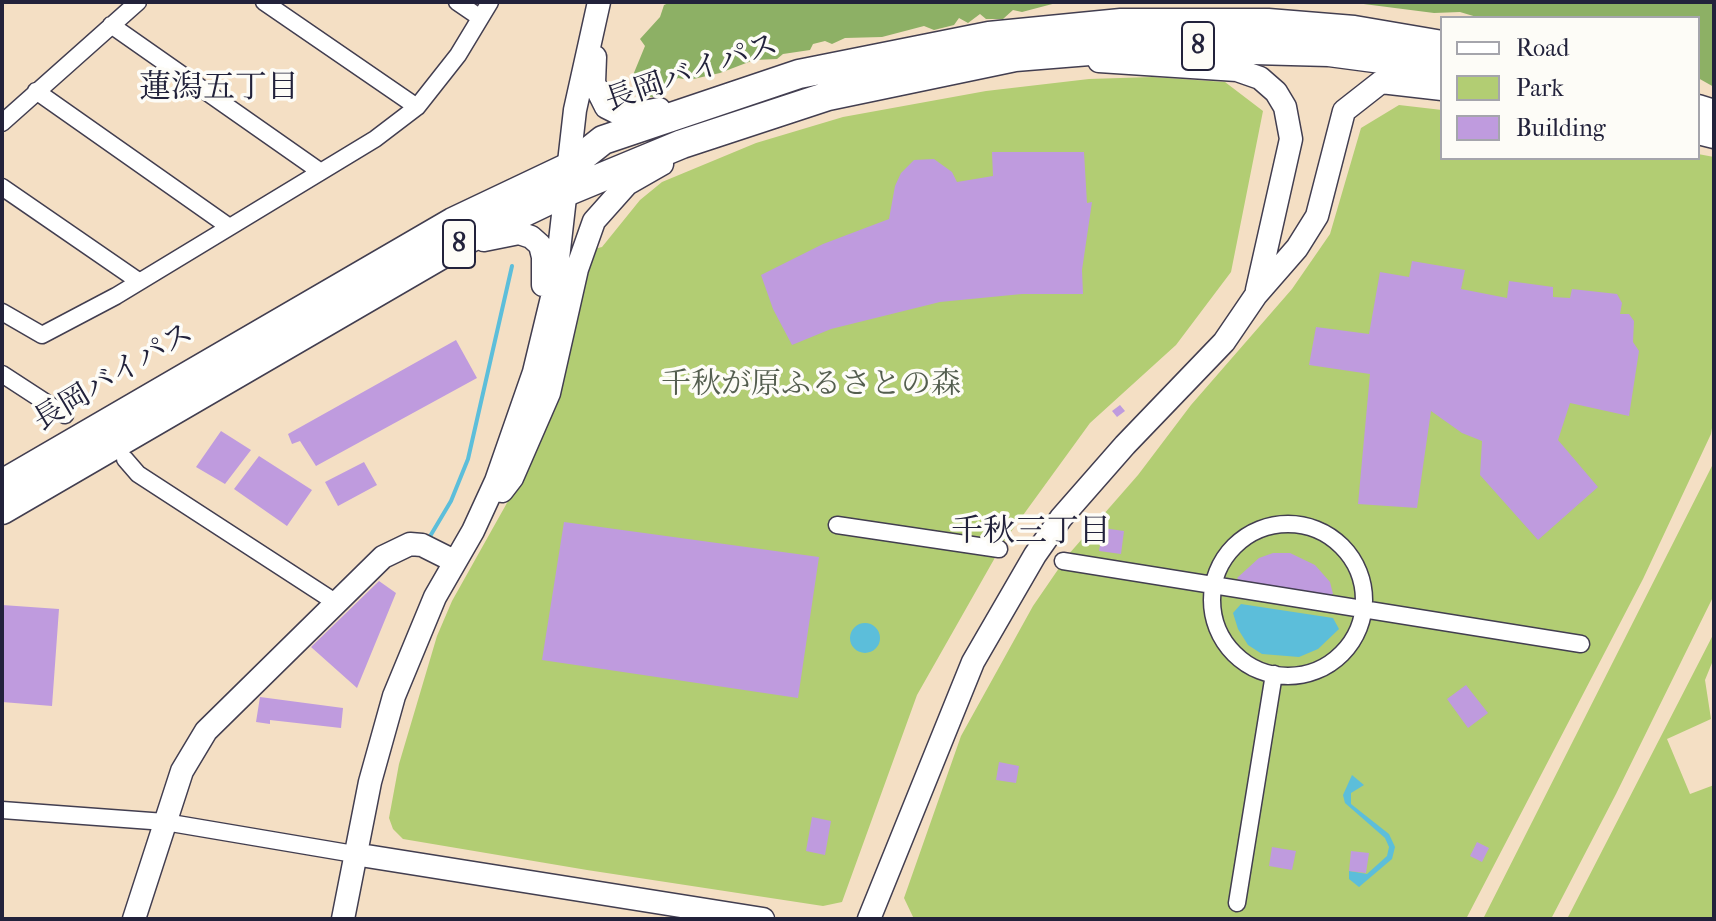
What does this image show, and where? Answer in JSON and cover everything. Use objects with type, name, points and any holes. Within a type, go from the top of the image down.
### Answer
[{"type":"highway","name":"長岡バイパス","points":[[2,510],[568,179],[603,140],[799,74],[989,36],[1121,23],[1268,23],[1354,30],[1440,45]]},
{"type":"highway","name":"長岡バイパス","points":[[2,484],[453,222],[568,179],[828,96],[955,67],[1069,51],[1185,46],[1329,52],[1440,67]]},
{"type":"street","points":[[2,123],[138,2]]},
{"type":"street","points":[[264,2],[417,107]]},
{"type":"street","points":[[457,2],[479,17]]},
{"type":"street","points":[[2,312],[42,335],[375,139],[417,107],[458,55],[490,2]]},
{"type":"street","points":[[473,531],[496,481],[547,326],[577,97],[599,2]]},
{"type":"street","points":[[608,2],[596,51],[594,83],[606,107],[624,116],[638,115],[761,76],[799,74]]},
{"type":"street","points":[[111,25],[318,170]]},
{"type":"street","points":[[955,67],[996,69],[1107,61],[1237,70],[1260,78],[1276,92],[1285,107],[1291,139],[1256,295]]},
{"type":"street","points":[[869,919],[973,662],[1006,600],[1061,518],[1217,350],[1256,295],[1297,248],[1317,216],[1344,111],[1381,82],[1440,89]]},
{"type":"street","points":[[36,91],[228,226]]},
{"type":"street","points":[[343,919],[354,854],[394,696],[454,561],[512,478],[549,393],[577,269],[594,221],[627,184],[727,130]]},
{"type":"street","points":[[2,187],[137,280]]},
{"type":"street","points":[[416,267],[504,234],[531,237],[540,245],[544,271],[542,290],[502,435],[496,481]]},
{"type":"street","points":[[2,374],[65,415]]},
{"type":"street","points":[[125,459],[138,474],[335,602]]},
{"type":"street","points":[[837,525],[999,549]]},
{"type":"street","points":[[1302,525],[1329,536],[1351,556],[1359,571],[1364,610],[1360,628],[1327,666],[1311,673],[1274,674],[1257,669],[1226,643],[1213,611],[1212,586],[1219,565],[1246,536],[1263,528],[1302,525]]},
{"type":"street","points":[[134,919],[190,753],[206,731],[383,557],[410,544],[422,545],[454,561]]},
{"type":"street","points":[[1063,561],[1581,644]]},
{"type":"street","points":[[1237,903],[1274,674]]},
{"type":"street","points":[[2,810],[165,822],[763,919]]},
{"type":"green space","points":[[671,2],[1060,2],[1022,12],[1013,10],[1003,19],[986,19],[980,14],[968,23],[959,18],[954,25],[934,30],[924,26],[882,37],[845,38],[832,44],[825,41],[813,44],[810,50],[783,54],[777,59],[754,60],[720,73],[689,80],[678,78],[653,97],[640,96],[631,80],[645,46],[640,39],[660,17],[664,5]]},
{"type":"green space","points":[[1348,2],[1714,2],[1714,87],[1700,79],[1700,16],[1473,16],[1460,12],[1434,13]]},
{"type":"green space","name":"千秋が原ふるさとの森","points":[[1152,77],[1225,82],[1263,111],[1231,272],[1176,345],[1090,423],[1005,540],[917,695],[842,902],[823,906],[403,839],[393,829],[389,818],[399,764],[437,636],[452,601],[540,444],[558,387],[590,250],[602,247],[640,200],[662,182],[756,143],[843,117],[986,91],[1089,79]]},
{"type":"green space","points":[[1399,105],[1440,110],[1440,160],[1700,160],[1700,154],[1714,157],[1714,416],[1711,434],[1643,579],[1466,919],[914,919],[904,898],[961,736],[1033,606],[1068,555],[1138,475],[1191,405],[1292,289],[1330,234],[1361,128]]},
{"type":"green space","points":[[1714,462],[1714,595],[1616,794],[1551,919],[1483,919]]},
{"type":"green space","points":[[1714,633],[1714,658],[1705,680],[1711,719],[1667,739],[1690,794],[1714,785],[1714,919],[1567,919]]},
{"type":"water","points":[[1241,604],[1333,618],[1339,629],[1318,649],[1299,657],[1262,654],[1248,645],[1238,629],[1233,613]]},
{"type":"water","points":[[865,623],[876,627],[880,638],[876,649],[865,653],[854,649],[850,638],[854,627]]},
{"type":"water","points":[[1352,775],[1364,785],[1351,793],[1351,804],[1389,834],[1395,847],[1392,859],[1359,887],[1349,879],[1349,871],[1367,874],[1387,856],[1389,847],[1385,838],[1345,803],[1343,795]]},
{"type":"building","points":[[992,152],[1084,152],[1087,203],[1092,202],[1082,270],[1083,294],[1022,294],[940,302],[831,329],[792,345],[773,309],[761,275],[823,244],[889,219],[895,186],[901,173],[914,160],[934,159],[952,172],[957,182],[993,176]]},
{"type":"building","points":[[1412,261],[1465,270],[1461,289],[1507,298],[1509,281],[1553,287],[1553,297],[1570,298],[1572,289],[1617,294],[1622,303],[1620,314],[1629,314],[1634,321],[1633,342],[1639,351],[1629,416],[1570,403],[1558,440],[1598,487],[1538,540],[1480,475],[1482,441],[1462,433],[1431,411],[1417,508],[1358,504],[1370,374],[1309,365],[1316,327],[1369,334],[1380,272],[1409,277]]},
{"type":"building","points":[[456,340],[477,378],[316,466],[300,441],[292,444],[288,434]]},
{"type":"building","points":[[1120,405],[1125,411],[1117,417],[1112,411]]},
{"type":"building","points":[[221,431],[251,450],[225,484],[196,467]]},
{"type":"building","points":[[259,456],[312,490],[287,526],[234,489]]},
{"type":"building","points":[[364,462],[377,485],[338,506],[325,482]]},
{"type":"building","points":[[564,522],[819,557],[798,698],[542,660]]},
{"type":"building","points":[[1103,528],[1124,531],[1121,554],[1099,551]]},
{"type":"building","points":[[1273,553],[1290,553],[1315,565],[1330,582],[1333,594],[1324,598],[1242,583],[1237,578],[1259,558]]},
{"type":"building","points":[[379,581],[396,593],[357,688],[311,647]]},
{"type":"building","points":[[2,605],[59,609],[52,706],[2,702]]},
{"type":"building","points":[[1466,685],[1488,713],[1468,728],[1447,699]]},
{"type":"building","points":[[260,697],[343,708],[341,728],[270,720],[270,724],[256,722]]},
{"type":"building","points":[[999,762],[1019,766],[1016,783],[996,780]]},
{"type":"building","points":[[812,817],[831,821],[825,855],[806,851]]},
{"type":"building","points":[[1477,842],[1489,848],[1482,862],[1470,856]]},
{"type":"building","points":[[1272,847],[1296,851],[1292,870],[1269,866]]},
{"type":"building","points":[[1351,851],[1369,853],[1366,873],[1349,871]]},
{"type":"waterway","points":[[429,538],[451,501],[468,459],[512,266]]},
{"type":"district","name":"蓮潟五丁目","points":[[219,89]]},
{"type":"district","name":"千秋三丁目","points":[[1031,533]]}]
